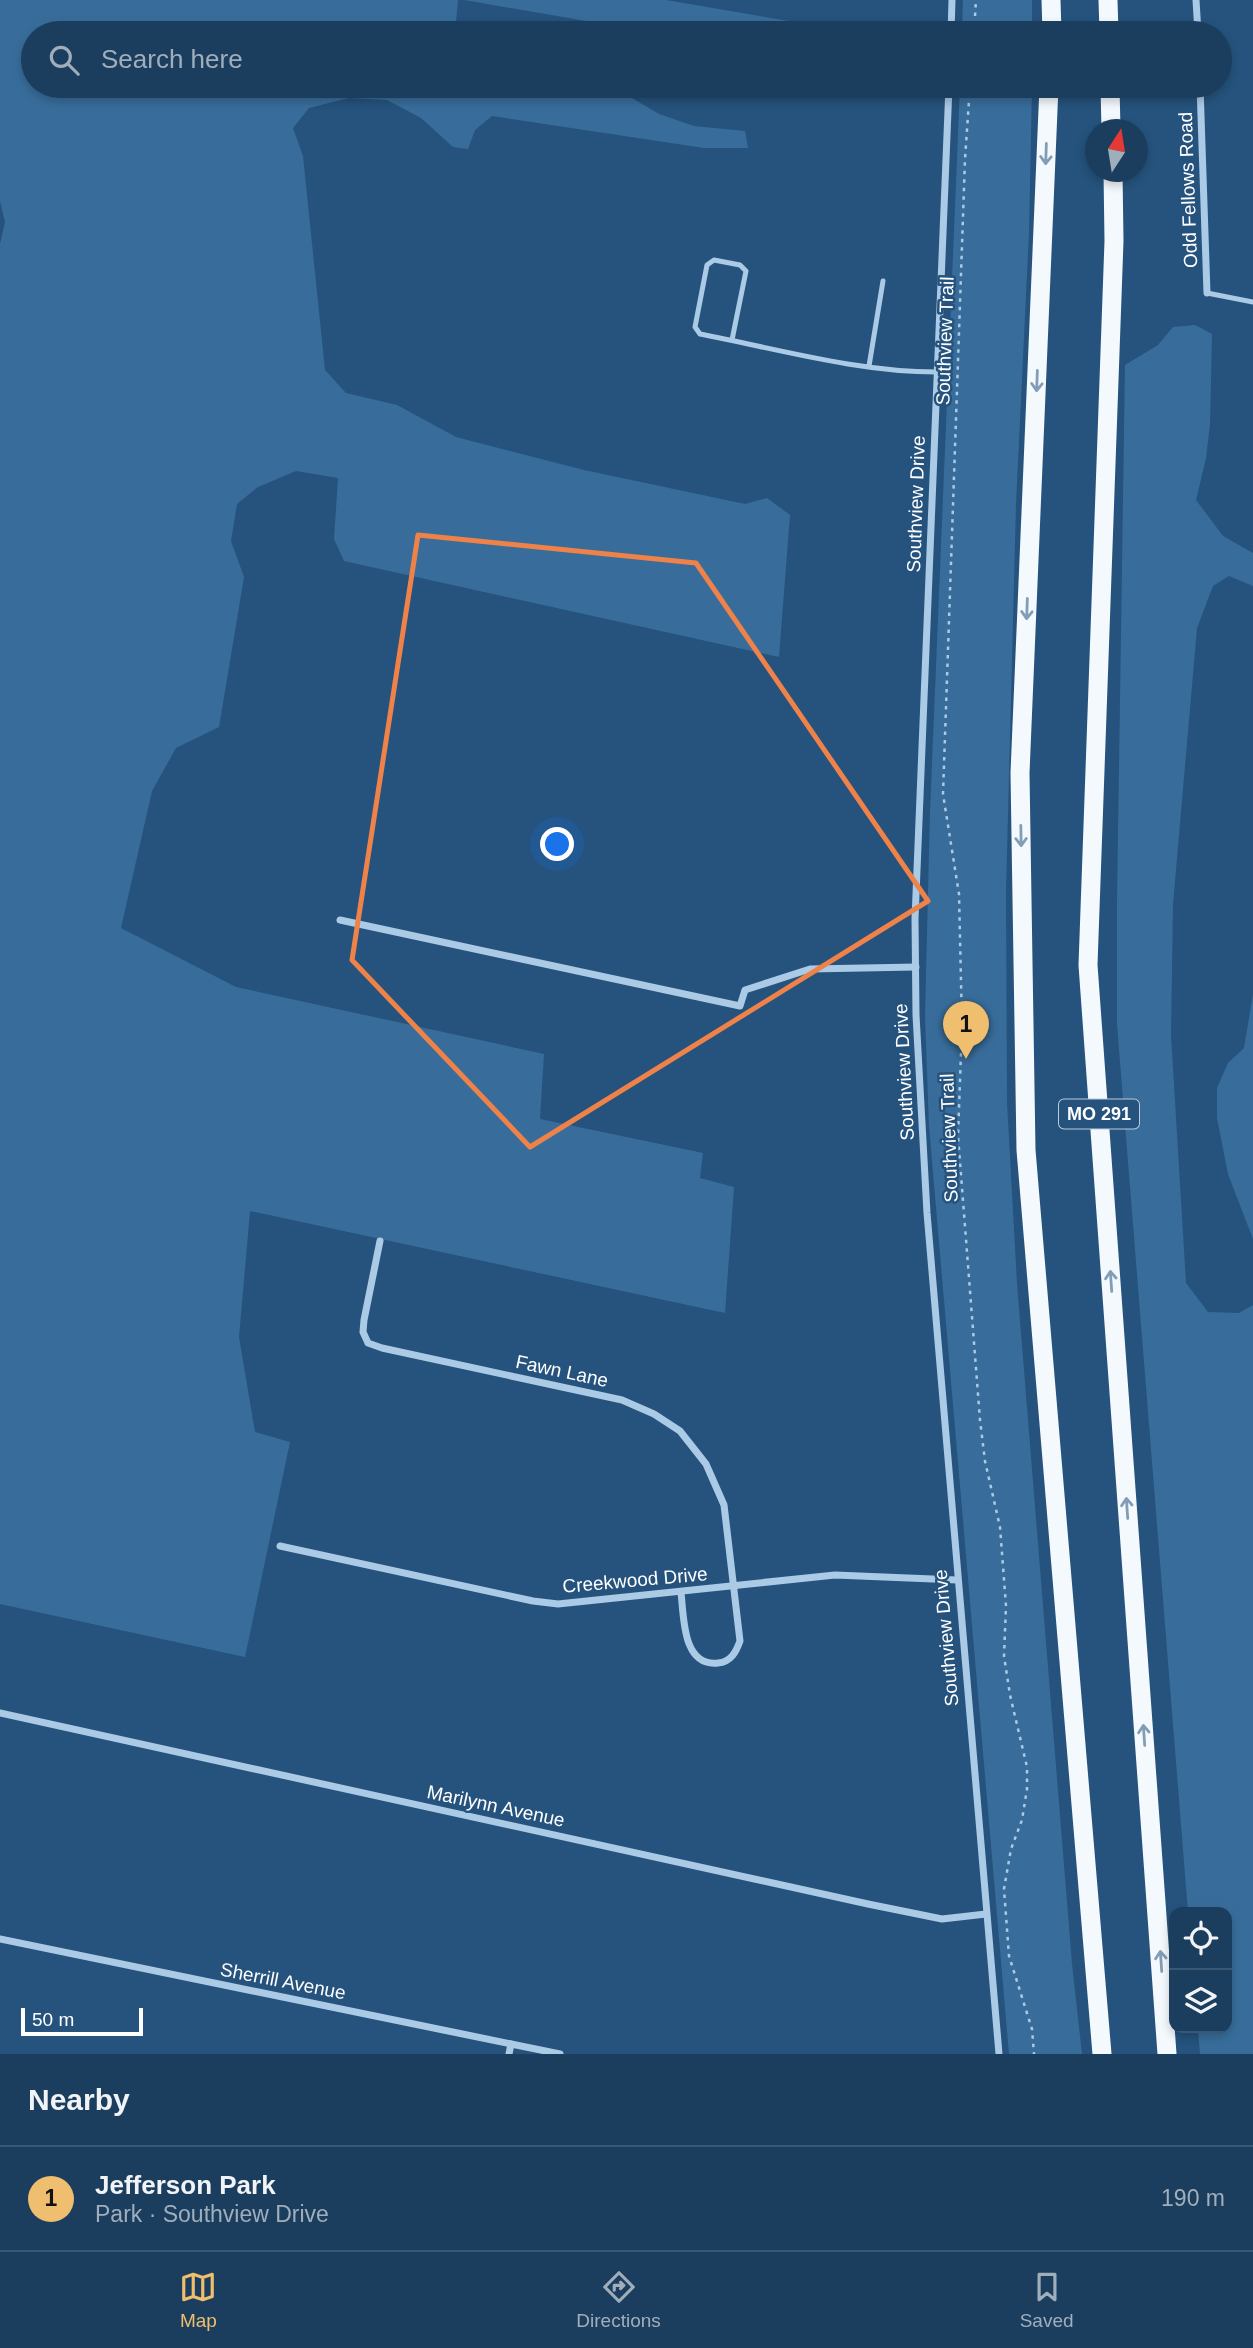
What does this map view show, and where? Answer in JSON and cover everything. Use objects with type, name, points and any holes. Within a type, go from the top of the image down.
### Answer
[{"type":"highway","points":[[1051,0],[1052,21]]},
{"type":"highway","points":[[1108,0],[1109,21]]},
{"type":"highway","points":[[1048,98],[1020,773],[1026,1150],[1102,2054]]},
{"type":"highway","points":[[1110,98],[1111,119]]},
{"type":"highway","name":"MO 291","points":[[1112,182],[1114,240],[1088,965],[1167,2054]]},
{"type":"street","points":[[952,21],[953,0]]},
{"type":"street","points":[[1196,0],[1197,21]]},
{"type":"street","name":"Southview Drive","points":[[948,98],[915,919],[916,967],[927,1213],[999,2054]]},
{"type":"street","name":"Odd Fellows Road","points":[[1200,98],[1207,293]]},
{"type":"street","points":[[340,920],[740,1006],[746,990],[810,969],[916,967]]},
{"type":"street","name":"Fawn Lane","points":[[380,1241],[363,1332],[368,1343],[622,1401],[654,1414],[680,1431],[706,1464],[724,1505],[734,1587]]},
{"type":"street","name":"Creekwood Drive","points":[[280,1546],[533,1601],[558,1604],[835,1575],[957,1580]]},
{"type":"street","points":[[681,1593],[690,1647],[696,1657],[708,1663],[720,1663],[736,1653],[740,1641],[734,1587]]},
{"type":"street","name":"Marilynn Avenue","points":[[0,1713],[867,1904],[942,1919],[986,1914]]},
{"type":"street","name":"Sherrill Avenue","points":[[0,1939],[560,2054]]},
{"type":"street","points":[[509,2054],[511,2044]]},
{"type":"lane","points":[[732,340],[746,271],[740,265],[714,260],[707,265],[695,327],[700,334],[869,366],[913,372],[937,372]]},
{"type":"lane","points":[[869,366],[883,281]]},
{"type":"lane","points":[[1207,293],[1253,302]]},
{"type":"path","points":[[975,21],[976,0]]},
{"type":"path","name":"Southview Trail","points":[[969,98],[943,794],[959,894],[962,1025],[958,1136],[980,1420],[985,1461],[1002,1540],[1006,1606],[1004,1656],[1027,1767],[1022,1820],[1012,1849],[1004,1889],[1009,1956],[1032,2029],[1034,2054]]},
{"type":"highlighted area","points":[[418,535],[696,563],[928,901],[530,1147],[352,960]]},
{"type":"shaded area","points":[[0,0],[458,0],[456,21],[21,21],[21,98],[349,98],[309,108],[293,128],[303,156],[325,370],[346,393],[397,405],[456,437],[584,470],[745,504],[767,498],[790,515],[779,657],[344,561],[334,539],[338,478],[296,471],[258,487],[237,504],[231,541],[244,577],[219,727],[176,748],[152,791],[121,928],[236,987],[544,1054],[540,1119],[703,1153],[700,1178],[734,1187],[725,1313],[250,1211],[239,1337],[255,1432],[290,1442],[245,1657],[0,1604],[0,244],[5,222],[0,201]]},
{"type":"shaded area","points":[[464,0],[666,0],[789,21],[586,21]]},
{"type":"shaded area","points":[[963,0],[1032,0],[1032,21],[962,21]]},
{"type":"shaded area","points":[[349,98],[632,98],[659,114],[694,126],[745,131],[748,148],[704,148],[492,116],[475,130],[468,149],[453,147],[421,118],[387,100]]},
{"type":"shaded area","points":[[960,98],[1032,98],[1029,232],[1016,504],[1006,891],[1007,1102],[1017,1284],[1072,1964],[1082,2054],[1009,2054],[929,1126],[925,1016],[930,812]]},
{"type":"shaded area","points":[[1195,325],[1212,334],[1210,424],[1206,458],[1196,500],[1223,536],[1253,553],[1253,586],[1229,576],[1213,586],[1197,628],[1173,904],[1171,1035],[1186,1283],[1208,1312],[1239,1313],[1253,1305],[1253,2054],[1200,2054],[1198,2033],[1232,2033],[1232,1907],[1188,1907],[1117,1024],[1125,365],[1158,345],[1173,327]]},
{"type":"shaded area","points":[[1253,994],[1253,1239],[1228,1174],[1217,1118],[1217,1088],[1228,1063],[1244,1048]]},
{"type":"place","name":"Jefferson Park","points":[[966,1059]]}]
